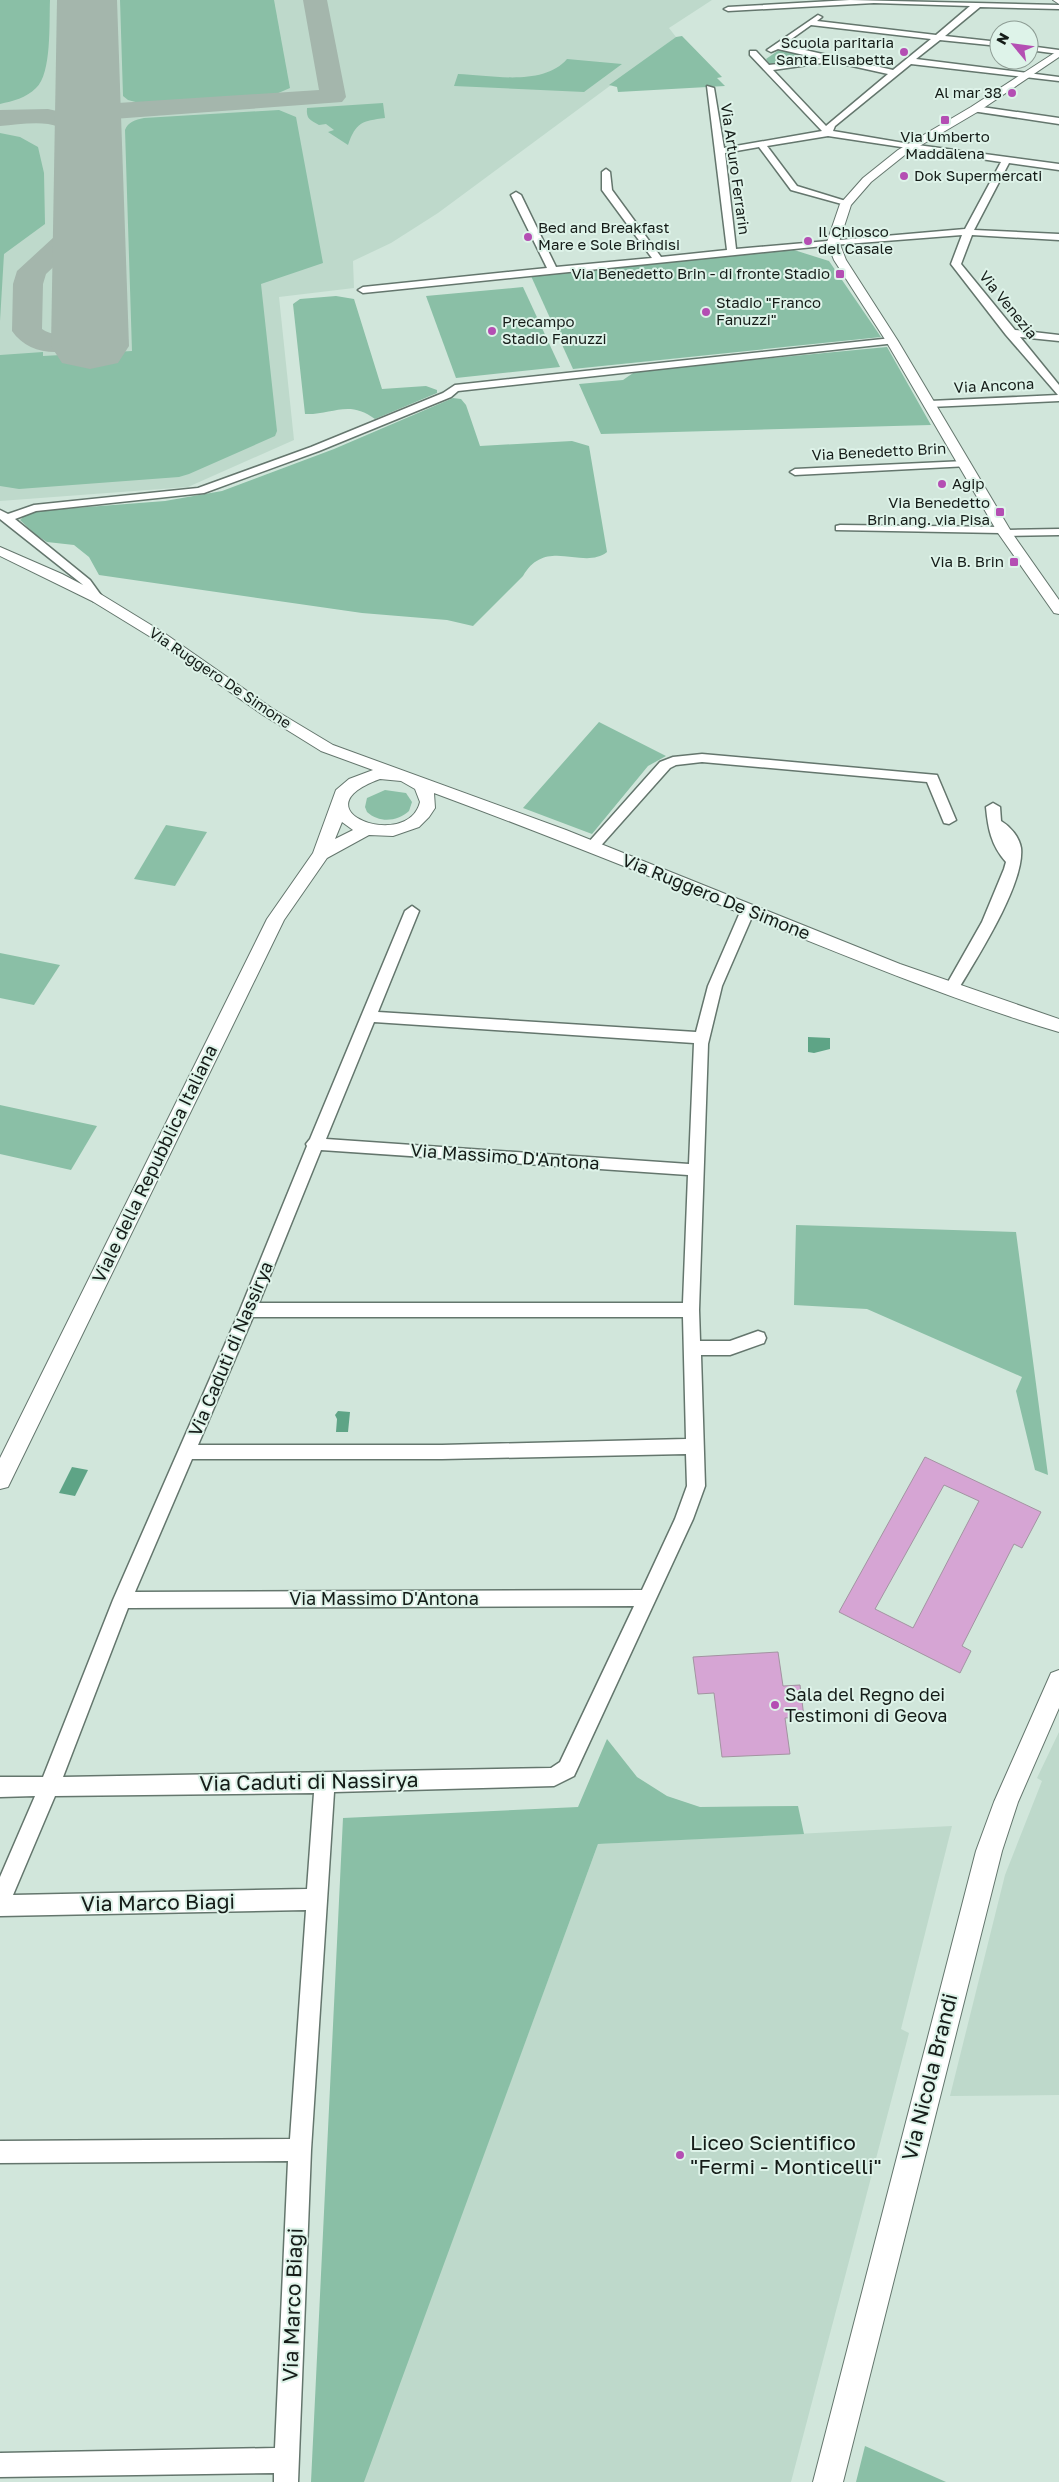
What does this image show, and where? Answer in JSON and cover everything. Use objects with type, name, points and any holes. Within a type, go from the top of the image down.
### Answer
[{"type":"street","points":[[728,9],[874,1],[1059,8]]},
{"type":"street","points":[[828,133],[756,56],[776,46],[836,3]]},
{"type":"street","points":[[828,133],[831,125],[977,5]]},
{"type":"street","points":[[810,23],[989,43]]},
{"type":"street","points":[[776,46],[895,73]]},
{"type":"street","points":[[1039,50],[1059,53]]},
{"type":"street","points":[[833,242],[846,204],[864,182],[910,147],[975,109],[1059,53]]},
{"type":"street","points":[[767,68],[832,59]]},
{"type":"street","points":[[909,61],[1059,80]]},
{"type":"street","name":"Via Arturo Ferrarin","points":[[710,88],[720,151],[732,253]]},
{"type":"street","points":[[975,109],[1059,121]]},
{"type":"street","points":[[720,151],[828,133],[910,147],[1059,168]]},
{"type":"street","points":[[760,144],[794,188],[846,204]]},
{"type":"street","points":[[968,232],[1006,160]]},
{"type":"street","points":[[606,172],[607,190],[659,260]]},
{"type":"street","points":[[516,195],[553,270]]},
{"type":"street","points":[[363,290],[833,242],[968,232],[1059,237]]},
{"type":"street","name":"Via Venezia","points":[[968,232],[956,264],[1059,392]]},
{"type":"street","name":"Via Benedetto Brin","points":[[833,242],[840,260],[930,404],[1004,532],[1059,610]]},
{"type":"street","points":[[1010,332],[1059,338]]},
{"type":"street","points":[[3,516],[34,508],[200,491],[315,450],[447,395],[454,388],[892,341]]},
{"type":"street","name":"Via Ancona","points":[[930,404],[1059,398]]},
{"type":"street","name":"Via Benedetto Brin","points":[[795,472],[965,464]]},
{"type":"street","points":[[3,516],[86,582],[96,598]]},
{"type":"street","points":[[840,528],[1059,532]]},
{"type":"street","name":"Via Ruggero De Simone","points":[[0,552],[57,577],[96,598],[159,636],[295,729],[345,755],[592,847],[951,989],[1059,1026]]},
{"type":"street","points":[[345,755],[354,773],[354,783],[345,790],[340,798],[340,807],[343,816],[351,823],[367,829],[390,830],[404,828],[415,822],[426,811]]},
{"type":"street","points":[[592,847],[665,765],[682,759],[702,758],[932,778],[949,820]]},
{"type":"street","name":"Via Ruggero De Simone","points":[[354,783],[378,774],[406,777],[424,789],[429,797],[426,811],[481,806]]},
{"type":"street","name":"Viale della Repubblica Italiana","points":[[0,1480],[276,919],[321,854],[340,807]]},
{"type":"street","points":[[951,989],[1004,891],[1012,860],[1014,849],[1007,831],[994,823],[993,807]]},
{"type":"street","name":"Viale della Repubblica Italiana","points":[[321,854],[367,829]]},
{"type":"street","points":[[646,1598],[684,1519],[696,1486],[691,1310],[702,1038],[715,986],[748,910]]},
{"type":"street","name":"Via Caduti di Nassirya","points":[[0,1902],[50,1786],[122,1600],[188,1452],[248,1310],[314,1144],[370,1017],[412,911]]},
{"type":"street","points":[[370,1017],[702,1038]]},
{"type":"street","name":"Via Massimo D'Antona","points":[[314,1144],[696,1170]]},
{"type":"street","points":[[248,1310],[691,1310]]},
{"type":"street","points":[[692,1348],[730,1348],[758,1338]]},
{"type":"street","points":[[188,1452],[442,1452],[695,1446]]},
{"type":"street","name":"Via Caduti di Nassirya","points":[[0,1787],[325,1783],[554,1776],[567,1768],[646,1598]]},
{"type":"street","name":"Via Massimo D'Antona","points":[[122,1600],[646,1598]]},
{"type":"street","name":"Via Nicola Brandi","points":[[828,2482],[989,1851],[1006,1802],[1059,1681]]},
{"type":"street","name":"Via Marco Biagi","points":[[0,2465],[287,2471],[300,2150],[325,1783]]},
{"type":"street","name":"Via Marco Biagi","points":[[0,1906],[317,1899]]},
{"type":"street","points":[[0,2152],[300,2150]]},
{"type":"shaded area","points":[[0,0],[712,0],[669,28],[676,37],[438,213],[391,243],[353,261],[354,288],[279,297],[294,440],[188,487],[0,501]]},
{"type":"shaded area","points":[[0,0],[50,0],[49,47],[45,71],[41,81],[36,88],[24,97],[0,104]]},
{"type":"shaded area","points":[[120,0],[274,0],[290,88],[269,97],[143,104],[128,100],[123,96]]},
{"type":"shaded area","points":[[682,36],[722,77],[717,78],[725,86],[618,92],[617,87],[609,85],[676,37]]},
{"type":"shaded area","points":[[779,50],[819,58],[770,65],[766,59]]},
{"type":"shaded area","points":[[567,59],[622,64],[584,92],[454,86],[458,74],[500,77],[530,76],[557,68]]},
{"type":"shaded area","points":[[383,103],[385,118],[361,124],[357,127],[348,145],[328,132],[334,130],[326,124],[319,125],[307,115],[307,108]]},
{"type":"shaded area","points":[[279,110],[296,117],[323,263],[261,284],[277,431],[275,436],[179,477],[19,489],[0,486],[0,355],[43,352],[43,356],[132,351],[125,130],[128,125],[144,118]]},
{"type":"shaded area","points":[[0,133],[20,137],[38,147],[44,173],[45,224],[4,254],[0,321]]},
{"type":"shaded area","name":"Stadio \"Franco Fanuzzi\"","points":[[794,250],[829,261],[881,337],[573,369],[531,276]]},
{"type":"shaded area","name":"Precampo Stadio Fanuzzi","points":[[523,287],[560,367],[456,378],[426,296]]},
{"type":"shaded area","points":[[336,296],[354,299],[382,389],[426,386],[437,390],[437,393],[375,419],[366,413],[349,409],[305,414],[293,304],[300,299]]},
{"type":"shaded area","points":[[887,347],[931,425],[601,434],[579,384],[623,380],[636,371]]},
{"type":"shaded area","points":[[453,398],[461,399],[466,405],[480,446],[572,441],[589,446],[607,552],[597,557],[587,558],[553,556],[542,558],[532,564],[523,576],[473,626],[447,620],[362,613],[99,575],[89,557],[74,545],[47,542],[36,535],[20,520],[26,514],[36,511],[165,501],[222,491],[334,449]]},
{"type":"shaded area","points":[[599,722],[666,756],[648,766],[592,834],[523,808]]},
{"type":"shaded area","points":[[385,790],[406,793],[412,802],[409,811],[404,815],[388,820],[377,818],[367,812],[365,807],[367,798]]},
{"type":"shaded area","points":[[166,825],[207,832],[175,886],[134,879]]},
{"type":"shaded area","points":[[0,953],[60,965],[34,1005],[0,998]]},
{"type":"shaded area","points":[[808,1037],[830,1038],[830,1049],[814,1053],[808,1052]]},
{"type":"shaded area","points":[[0,1105],[97,1126],[71,1170],[0,1154]]},
{"type":"shaded area","points":[[796,1225],[1016,1232],[1048,1475],[1035,1470],[1016,1391],[1022,1377],[867,1309],[794,1305]]},
{"type":"shaded area","points":[[338,1411],[350,1412],[348,1432],[336,1432],[337,1419],[335,1415]]},
{"type":"shaded area","points":[[72,1467],[88,1470],[75,1496],[59,1493]]},
{"type":"shaded area","points":[[1059,1732],[1059,2095],[950,2096],[1005,1875],[1042,1781],[1037,1778]]},
{"type":"shaded area","points":[[607,1739],[637,1777],[667,1796],[700,1807],[798,1806],[804,1834],[598,1844],[364,2482],[311,2482],[343,1818],[578,1807]]},
{"type":"shaded area","name":"Liceo Scientifico \"Fermi - Monticelli\"","points":[[952,1826],[901,2029],[909,2033],[791,2482],[363,2482],[598,1844]]},
{"type":"shaded area","points":[[865,2446],[946,2482],[856,2482]]},
{"type":"building","points":[[925,1457],[1041,1512],[1022,1548],[1014,1544],[962,1646],[971,1651],[960,1673],[839,1612]],"holes":[[[944,1485],[979,1501],[913,1628],[875,1609]]]},
{"type":"building","name":"Sala del Regno dei Testimoni di Geova","points":[[778,1652],[783,1686],[800,1685],[804,1717],[785,1718],[790,1754],[722,1757],[714,1693],[698,1694],[693,1657]]},
{"type":"taxiway","points":[[87,113],[333,97],[315,0]]},
{"type":"taxiway","points":[[0,118],[35,116],[60,118],[79,128],[86,137]]},
{"type":"taxiway","points":[[89,220],[32,271],[28,284],[27,331],[40,341],[58,343],[76,338],[90,327]]},
{"type":"runway","points":[[87,0],[90,346]]},
{"type":"place","name":"Scuola paritaria Santa Elisabetta","points":[[904,52]]},
{"type":"place","name":"Al mar 38","points":[[1012,93]]},
{"type":"place","name":"Via Umberto Maddalena","points":[[945,120]]},
{"type":"place","name":"Dok Supermercati","points":[[904,176]]},
{"type":"place","name":"Bed and Breakfast Mare e Sole Brindisi","points":[[528,237]]},
{"type":"place","name":"Il Chiosco del Casale","points":[[808,241]]},
{"type":"place","name":"Via Benedetto Brin - di fronte Stadio","points":[[840,274]]},
{"type":"place","name":"Stadio \"Franco Fanuzzi\"","points":[[706,312]]},
{"type":"place","name":"Precampo Stadio Fanuzzi","points":[[492,331]]},
{"type":"place","name":"Agip","points":[[942,484]]},
{"type":"place","name":"Via Benedetto Brin ang. via Pisa","points":[[1000,512]]},
{"type":"place","name":"Via B. Brin","points":[[1014,562]]},
{"type":"place","name":"Sala del Regno dei Testimoni di Geova","points":[[775,1705]]},
{"type":"place","name":"Liceo Scientifico \"Fermi - Monticelli\"","points":[[680,2155]]}]
